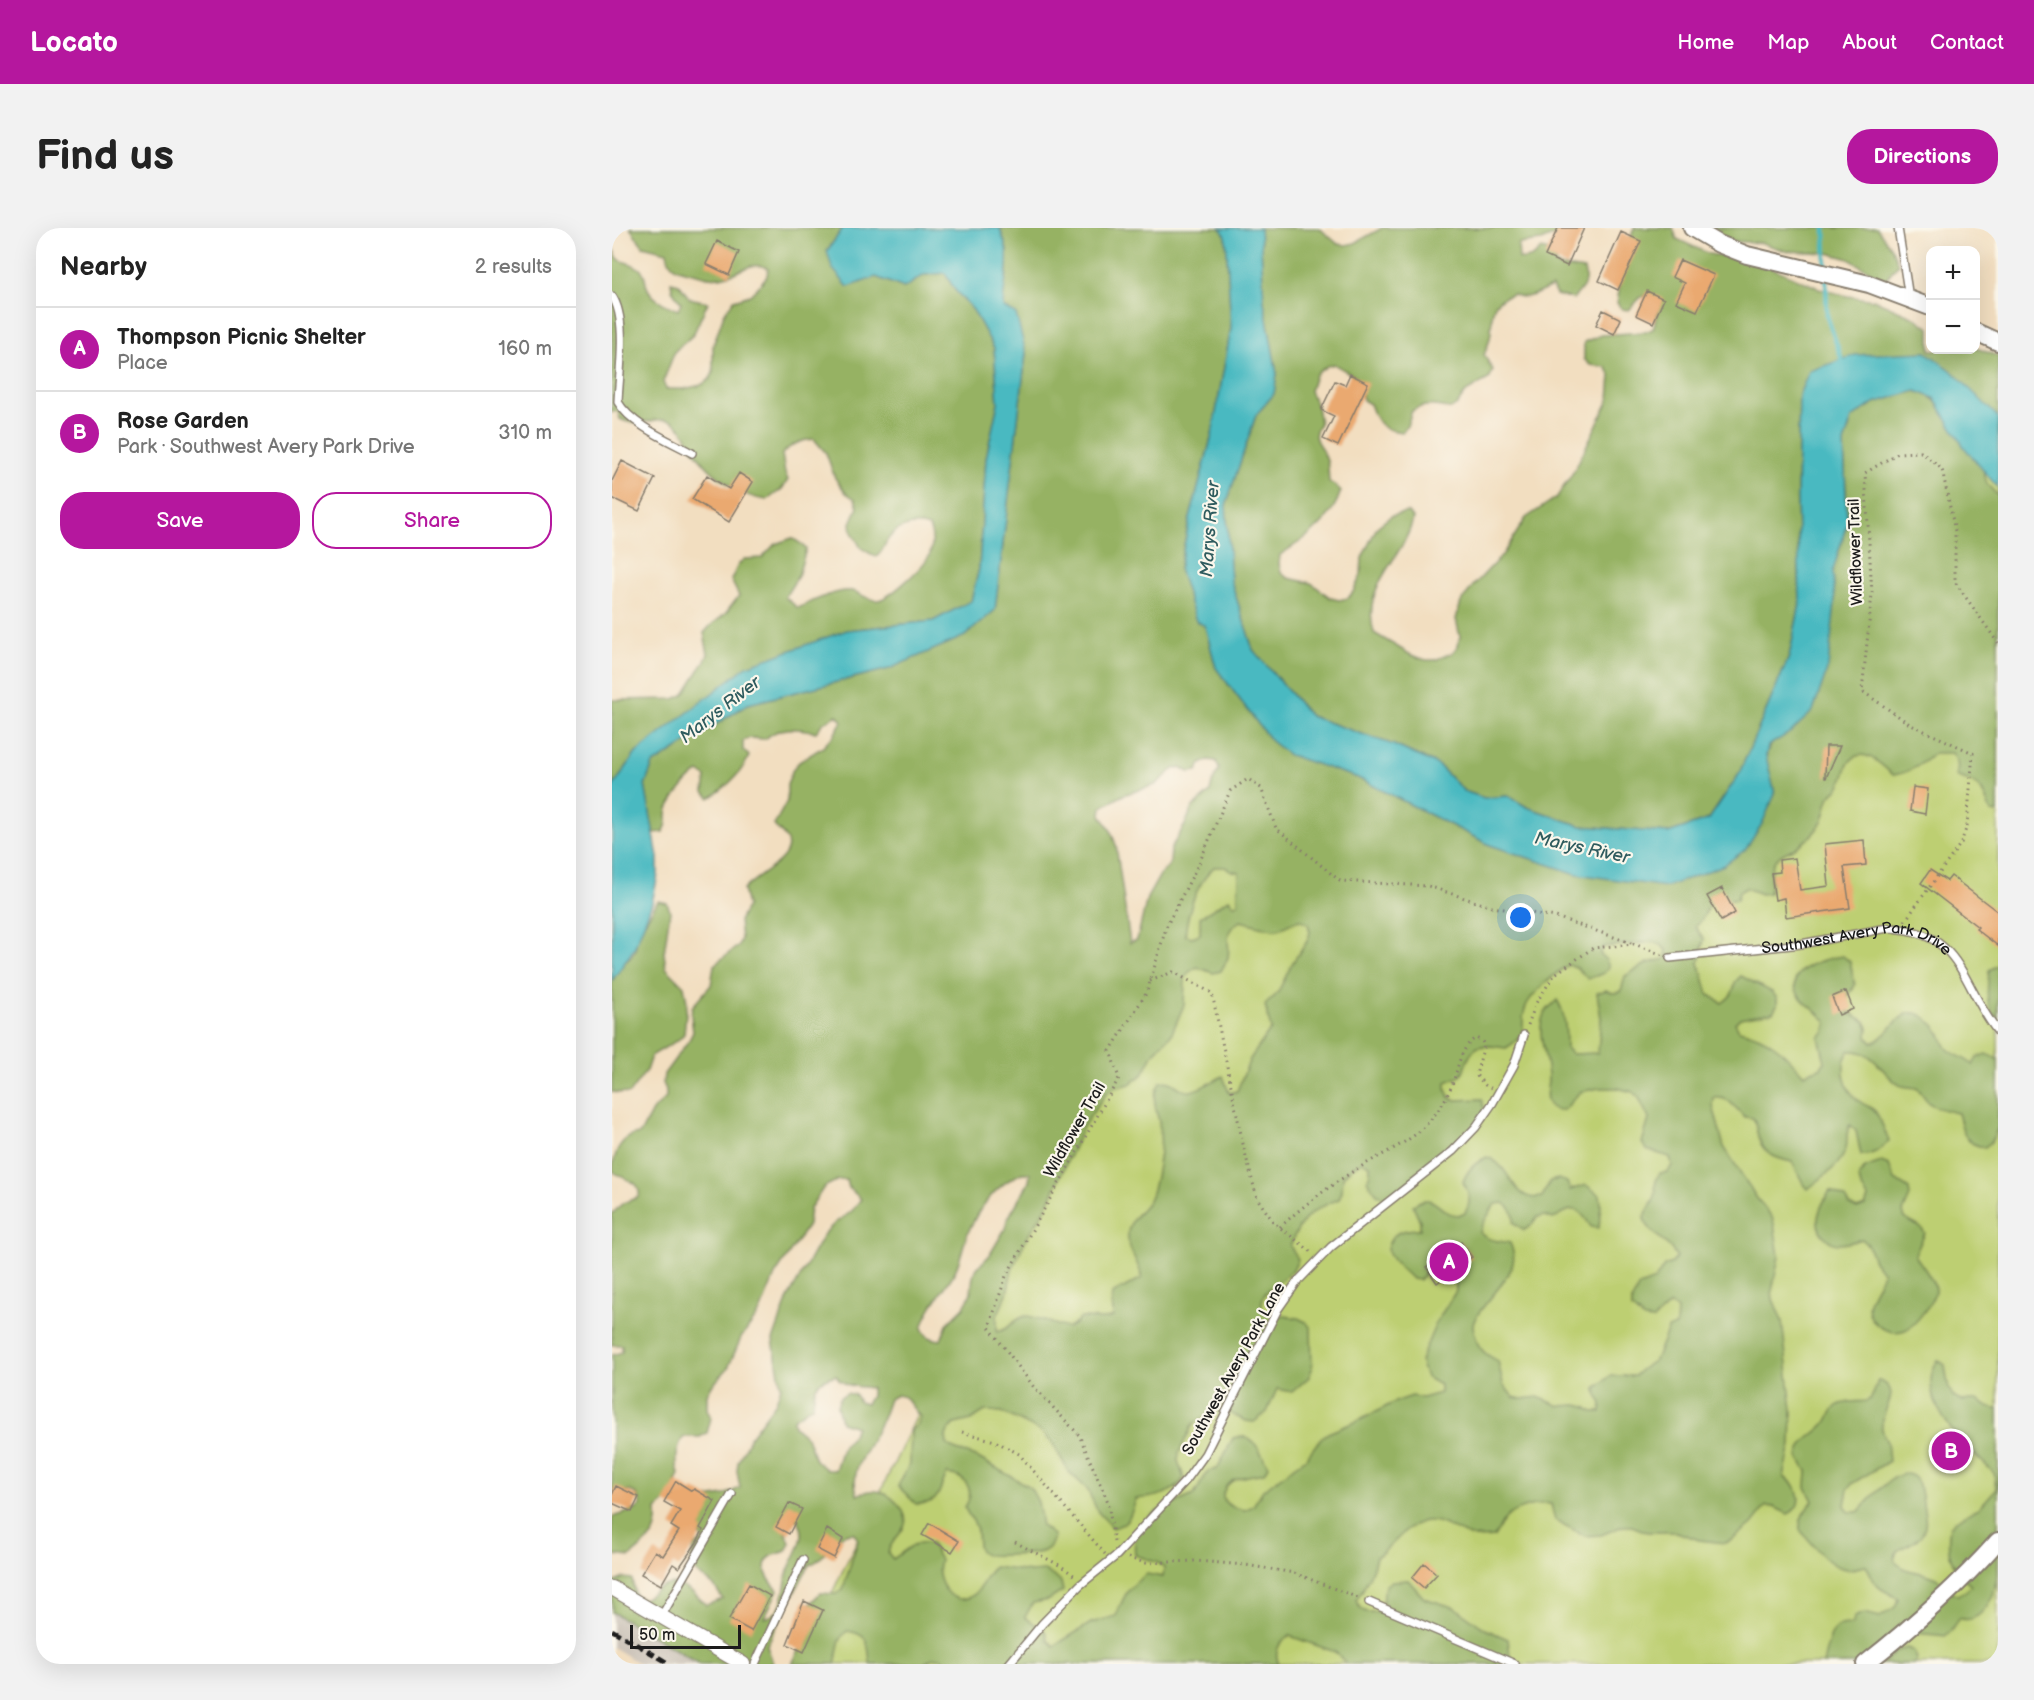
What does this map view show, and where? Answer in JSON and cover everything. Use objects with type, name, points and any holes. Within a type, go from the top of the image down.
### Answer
[{"type":"street","points":[[1692,228],[1719,244],[1748,255],[1830,274],[1910,298],[1926,305]]},
{"type":"street","points":[[1980,334],[1998,342]]},
{"type":"street","points":[[1865,1664],[1899,1638],[1977,1565],[1998,1541]]},
{"type":"street","points":[[612,1588],[743,1664]]},
{"type":"lane","points":[[1898,228],[1910,298]]},
{"type":"lane","points":[[612,296],[617,303],[622,333],[618,402],[633,419],[692,453]]},
{"type":"lane","name":"Southwest Avery Park Drive","points":[[1670,958],[1801,944],[1888,928],[1900,928],[1932,939],[1955,958],[1998,1032]]},
{"type":"lane","name":"Southwest Avery Park Lane","points":[[1009,1664],[1042,1624],[1084,1582],[1117,1555],[1187,1479],[1205,1454],[1278,1309],[1297,1282],[1319,1258],[1367,1217],[1453,1151],[1476,1127],[1514,1065],[1524,1035]]},
{"type":"lane","points":[[661,1617],[732,1494]]},
{"type":"lane","points":[[755,1664],[803,1560]]},
{"type":"lane","points":[[1369,1602],[1515,1664]]},
{"type":"path","name":"Wildflower Trail","points":[[1900,928],[1961,843],[1967,826],[1973,753],[1911,725],[1862,691],[1872,594],[1865,473],[1881,461],[1898,453],[1921,452],[1942,469],[1955,531],[1955,582],[1998,643]]},
{"type":"path","name":"Wildflower Trail","points":[[1117,1555],[1108,1502],[1079,1435],[1033,1386],[989,1327],[1006,1276],[1119,1078],[1110,1051],[1147,992],[1167,925],[1200,861],[1230,791],[1248,779],[1261,788],[1276,828],[1340,881],[1428,886],[1492,908],[1556,917],[1634,944]]},
{"type":"path","points":[[1524,1035],[1536,1004],[1555,974],[1593,948],[1634,944],[1670,958]]},
{"type":"path","points":[[1150,981],[1173,972],[1212,993],[1244,1149],[1257,1198],[1269,1217],[1319,1258]]},
{"type":"path","points":[[1280,1227],[1305,1204],[1421,1130],[1440,1109],[1453,1083],[1460,1059],[1470,1042],[1476,1038],[1484,1045],[1476,1074],[1485,1085],[1499,1092]]},
{"type":"path","points":[[963,1432],[995,1441],[1019,1454],[1110,1560]]},
{"type":"path","points":[[1015,1542],[1061,1566],[1084,1582]]},
{"type":"path","points":[[1117,1555],[1146,1563],[1196,1561],[1246,1565],[1294,1573],[1369,1602]]},
{"type":"shaded area","points":[[612,1612],[700,1664],[640,1664],[612,1647]]},
{"type":"green space","points":[[630,228],[843,228],[827,251],[876,277],[904,288],[924,275],[945,273],[955,290],[973,310],[994,348],[998,403],[986,458],[979,569],[971,601],[933,621],[847,630],[636,753],[612,788],[612,700],[674,699],[683,695],[708,654],[704,633],[725,614],[739,596],[731,580],[738,565],[744,559],[762,558],[775,544],[792,538],[800,543],[806,549],[798,576],[785,597],[798,608],[824,596],[846,591],[852,591],[874,600],[884,598],[922,566],[930,554],[932,543],[929,527],[913,525],[893,534],[876,557],[861,548],[852,532],[851,523],[858,507],[855,499],[846,493],[835,478],[826,453],[814,439],[796,443],[782,454],[788,480],[782,489],[767,500],[748,495],[720,478],[698,456],[682,429],[674,422],[663,420],[627,422],[620,419],[618,411],[612,412],[612,241],[616,256],[642,271],[648,289],[659,301],[678,310],[681,303],[672,290],[671,282],[679,284],[689,298],[708,302],[693,335],[675,351],[663,382],[666,389],[684,389],[701,385],[709,380],[713,373],[713,346],[724,314],[734,300],[750,295],[757,288],[767,276],[768,268],[750,266],[720,277],[707,277],[677,269],[670,263],[667,252],[643,246]]},
{"type":"green space","points":[[1000,228],[1220,228],[1226,235],[1231,328],[1212,435],[1179,569],[1205,626],[1216,668],[1271,741],[1289,754],[1358,778],[1490,845],[1577,874],[1775,794],[1767,767],[1767,753],[1835,603],[1833,571],[1847,523],[1844,443],[1852,418],[1874,403],[1916,391],[1927,395],[1935,401],[1981,461],[1987,484],[1998,496],[1998,813],[1991,812],[1976,784],[1956,776],[1957,764],[1952,753],[1935,753],[1911,770],[1893,775],[1872,758],[1857,756],[1849,762],[1841,783],[1830,797],[1823,820],[1816,830],[1804,842],[1774,862],[1771,869],[1769,893],[1761,894],[1746,888],[1739,892],[1737,900],[1713,900],[1695,927],[1704,939],[1699,963],[1708,994],[1722,1003],[1732,994],[1735,982],[1741,976],[1772,992],[1777,998],[1777,1005],[1773,1012],[1740,1018],[1735,1023],[1739,1030],[1775,1046],[1803,1074],[1820,1068],[1825,1062],[1819,1037],[1825,1032],[1827,1023],[1800,997],[1795,984],[1797,977],[1802,971],[1818,962],[1843,956],[1850,962],[1855,985],[1846,999],[1845,1007],[1850,1013],[1865,1021],[1868,1028],[1867,1037],[1872,1043],[1905,1015],[1915,1013],[1925,1017],[1933,1025],[1949,1050],[1973,1065],[1977,1057],[1986,1054],[1998,1059],[1998,1128],[1991,1142],[1985,1147],[1978,1146],[1966,1136],[1958,1113],[1934,1106],[1916,1088],[1898,1084],[1865,1054],[1849,1051],[1844,1071],[1850,1091],[1875,1111],[1889,1141],[1877,1151],[1861,1155],[1856,1131],[1850,1125],[1846,1149],[1840,1161],[1808,1189],[1792,1162],[1779,1159],[1761,1145],[1753,1118],[1745,1117],[1728,1101],[1714,1098],[1713,1106],[1724,1147],[1756,1197],[1772,1217],[1774,1224],[1779,1256],[1772,1291],[1782,1321],[1792,1410],[1791,1445],[1784,1477],[1797,1490],[1799,1501],[1794,1510],[1788,1514],[1766,1506],[1752,1524],[1725,1543],[1699,1540],[1677,1532],[1647,1532],[1632,1526],[1623,1526],[1601,1535],[1585,1536],[1555,1520],[1551,1504],[1541,1504],[1511,1513],[1494,1537],[1476,1538],[1440,1523],[1421,1522],[1409,1529],[1376,1557],[1368,1580],[1356,1600],[1360,1608],[1369,1612],[1382,1611],[1385,1586],[1392,1581],[1408,1580],[1424,1598],[1456,1608],[1485,1629],[1508,1639],[1510,1656],[1514,1664],[1347,1664],[1335,1652],[1290,1636],[1278,1648],[1279,1664],[944,1664],[942,1658],[933,1658],[923,1664],[870,1664],[868,1646],[864,1638],[847,1631],[839,1642],[835,1664],[792,1664],[803,1642],[803,1611],[820,1593],[836,1594],[843,1589],[858,1540],[854,1533],[846,1534],[834,1541],[816,1562],[809,1565],[767,1645],[773,1664],[700,1664],[612,1612],[612,1584],[623,1578],[632,1579],[635,1595],[643,1599],[669,1584],[687,1589],[706,1605],[723,1599],[709,1581],[695,1571],[691,1562],[695,1546],[702,1541],[699,1522],[707,1498],[724,1495],[740,1488],[738,1462],[750,1437],[776,1402],[781,1386],[773,1340],[788,1298],[824,1234],[851,1212],[861,1199],[849,1188],[847,1180],[838,1180],[824,1187],[810,1208],[808,1225],[775,1275],[760,1312],[741,1338],[728,1368],[707,1394],[707,1409],[711,1418],[707,1433],[700,1437],[684,1437],[679,1445],[677,1465],[679,1474],[669,1499],[657,1510],[654,1532],[647,1542],[630,1557],[612,1554],[612,1517],[635,1510],[641,1505],[637,1494],[630,1491],[612,1490],[612,1355],[622,1352],[622,1345],[612,1345],[612,1214],[623,1203],[639,1197],[635,1183],[613,1171],[615,1158],[619,1146],[633,1135],[640,1134],[652,1111],[666,1098],[664,1074],[693,1032],[692,1007],[711,985],[714,965],[738,946],[741,939],[739,921],[747,906],[743,890],[773,867],[785,853],[788,846],[786,839],[774,825],[787,801],[787,785],[793,769],[799,762],[823,747],[834,735],[842,721],[837,715],[823,723],[816,732],[789,729],[777,731],[765,739],[750,738],[743,741],[743,750],[749,756],[738,774],[710,798],[704,792],[706,777],[699,772],[695,774],[670,805],[663,832],[653,833],[645,785],[653,764],[748,704],[889,669],[995,610],[1026,353],[1002,307],[1007,275],[1007,250]],"holes":[[[1208,760],[1216,761],[1219,769],[1210,792],[1192,808],[1171,848],[1170,864],[1160,875],[1147,898],[1137,940],[1130,943],[1116,845],[1101,815],[1102,807],[1123,795],[1155,785],[1174,769],[1197,771],[1201,764]],[[1214,867],[1225,867],[1239,872],[1238,903],[1234,905],[1229,899],[1200,917],[1200,934],[1192,937],[1185,935],[1186,926],[1194,898],[1202,882]],[[1301,920],[1308,924],[1310,932],[1308,940],[1293,962],[1277,994],[1265,1005],[1271,1029],[1250,1059],[1237,1091],[1229,1093],[1223,1076],[1191,1091],[1183,1090],[1165,1081],[1160,1082],[1157,1088],[1155,1102],[1160,1126],[1160,1155],[1156,1180],[1149,1200],[1130,1224],[1128,1235],[1129,1246],[1142,1278],[1112,1294],[1113,1317],[1081,1318],[1068,1328],[1026,1316],[997,1332],[997,1316],[1007,1294],[1012,1270],[1026,1239],[1045,1210],[1083,1127],[1106,1093],[1114,1088],[1130,1084],[1143,1074],[1154,1053],[1171,1035],[1184,1005],[1185,979],[1189,972],[1197,967],[1213,973],[1221,971],[1228,957],[1229,934],[1240,921],[1275,929]],[[1653,942],[1661,945],[1667,951],[1665,959],[1648,963],[1625,976],[1621,992],[1613,993],[1606,990],[1597,993],[1601,1018],[1598,1053],[1572,1054],[1566,1048],[1564,1017],[1557,1000],[1547,1010],[1541,1030],[1548,1072],[1547,1100],[1553,1108],[1564,1110],[1580,1092],[1599,1088],[1617,1088],[1633,1092],[1639,1098],[1649,1119],[1642,1143],[1647,1150],[1670,1157],[1672,1165],[1668,1172],[1660,1173],[1655,1183],[1653,1202],[1644,1219],[1651,1230],[1674,1251],[1677,1257],[1672,1263],[1664,1266],[1655,1280],[1639,1286],[1632,1300],[1632,1309],[1644,1319],[1653,1320],[1670,1304],[1677,1310],[1676,1326],[1668,1329],[1655,1360],[1635,1376],[1610,1376],[1596,1388],[1597,1396],[1602,1403],[1601,1412],[1593,1412],[1586,1407],[1576,1405],[1560,1406],[1538,1397],[1522,1399],[1513,1397],[1503,1384],[1498,1361],[1487,1355],[1480,1347],[1473,1325],[1479,1312],[1504,1281],[1513,1263],[1510,1243],[1490,1239],[1480,1233],[1482,1225],[1495,1204],[1507,1205],[1513,1214],[1514,1223],[1524,1230],[1531,1226],[1537,1217],[1545,1216],[1553,1219],[1570,1210],[1579,1211],[1591,1227],[1599,1228],[1600,1195],[1586,1185],[1570,1190],[1567,1182],[1559,1179],[1550,1181],[1542,1197],[1524,1195],[1502,1168],[1487,1157],[1472,1167],[1463,1182],[1469,1198],[1464,1214],[1455,1215],[1433,1202],[1421,1201],[1413,1205],[1420,1221],[1420,1229],[1399,1232],[1392,1238],[1387,1249],[1394,1262],[1412,1279],[1420,1280],[1434,1259],[1439,1256],[1444,1254],[1455,1258],[1456,1291],[1437,1321],[1420,1361],[1426,1377],[1440,1385],[1440,1393],[1422,1398],[1412,1396],[1395,1402],[1328,1433],[1321,1438],[1306,1458],[1263,1490],[1253,1506],[1245,1510],[1233,1507],[1224,1500],[1225,1489],[1234,1480],[1264,1473],[1268,1466],[1251,1440],[1233,1438],[1217,1469],[1208,1471],[1194,1495],[1152,1514],[1138,1530],[1135,1555],[1158,1563],[1164,1568],[1163,1577],[1147,1574],[1135,1583],[1127,1592],[1116,1616],[1091,1623],[1054,1646],[1048,1640],[1046,1632],[1025,1617],[1033,1603],[1049,1600],[1063,1591],[1061,1582],[1046,1571],[1030,1572],[995,1567],[976,1593],[964,1599],[957,1598],[946,1590],[939,1575],[940,1560],[931,1544],[915,1544],[893,1559],[888,1553],[905,1524],[904,1513],[892,1498],[881,1492],[871,1491],[857,1495],[855,1478],[859,1463],[879,1426],[889,1399],[897,1395],[905,1397],[920,1417],[918,1425],[911,1430],[910,1463],[898,1486],[916,1504],[935,1499],[947,1474],[964,1481],[970,1495],[965,1507],[975,1524],[981,1551],[987,1555],[1003,1555],[1044,1551],[1050,1547],[1054,1536],[1042,1526],[1038,1502],[1030,1487],[978,1458],[947,1444],[946,1436],[955,1424],[971,1420],[985,1411],[1002,1412],[1040,1431],[1052,1442],[1068,1471],[1087,1489],[1098,1512],[1113,1528],[1126,1521],[1136,1499],[1169,1492],[1180,1484],[1184,1478],[1178,1461],[1179,1453],[1193,1424],[1216,1411],[1223,1410],[1246,1421],[1254,1422],[1267,1412],[1277,1389],[1292,1392],[1309,1377],[1312,1369],[1311,1328],[1298,1318],[1263,1313],[1262,1303],[1264,1295],[1288,1274],[1298,1259],[1290,1246],[1298,1229],[1308,1216],[1339,1199],[1343,1176],[1354,1166],[1363,1162],[1370,1165],[1367,1181],[1377,1194],[1384,1198],[1392,1195],[1431,1166],[1440,1153],[1474,1130],[1483,1118],[1482,1099],[1450,1098],[1446,1090],[1446,1082],[1461,1076],[1476,1048],[1480,1046],[1506,1048],[1520,1037],[1524,1012],[1530,999],[1568,965],[1576,967],[1588,979],[1604,973],[1609,967],[1600,954],[1603,947]],[[1022,1173],[1030,1173],[1029,1182],[1007,1220],[1005,1229],[989,1256],[977,1268],[973,1276],[971,1292],[964,1307],[947,1324],[941,1340],[929,1337],[922,1328],[928,1313],[955,1271],[976,1216],[988,1199],[1004,1184]],[[836,1375],[847,1384],[871,1388],[871,1396],[866,1404],[859,1402],[855,1395],[847,1393],[840,1397],[837,1406],[841,1422],[856,1427],[850,1439],[843,1445],[835,1470],[827,1470],[815,1460],[807,1437],[794,1426],[793,1419],[813,1405],[815,1388],[824,1379]],[[796,1519],[802,1531],[800,1545],[788,1571],[780,1606],[771,1616],[764,1618],[778,1590],[766,1573],[765,1564],[772,1556],[786,1551],[790,1543],[784,1528]]]},
{"type":"green space","points":[[1260,228],[1319,228],[1338,244],[1346,245],[1355,243],[1382,228],[1559,228],[1557,234],[1541,241],[1518,244],[1519,259],[1531,257],[1541,249],[1549,251],[1557,266],[1584,270],[1585,283],[1573,299],[1556,295],[1552,287],[1527,297],[1513,294],[1500,300],[1494,308],[1489,343],[1484,355],[1493,370],[1490,378],[1466,392],[1457,405],[1451,409],[1426,406],[1412,411],[1403,432],[1390,430],[1381,425],[1370,404],[1363,400],[1356,377],[1334,364],[1315,375],[1310,391],[1317,406],[1320,423],[1315,437],[1327,461],[1329,482],[1341,491],[1337,502],[1324,521],[1309,535],[1280,555],[1281,573],[1288,578],[1311,583],[1331,598],[1339,600],[1348,598],[1361,575],[1362,558],[1377,527],[1391,516],[1407,512],[1413,518],[1408,533],[1378,585],[1371,615],[1374,633],[1411,655],[1426,660],[1435,660],[1452,653],[1458,646],[1460,637],[1456,619],[1461,602],[1503,554],[1526,518],[1557,497],[1574,471],[1609,400],[1611,375],[1606,367],[1590,365],[1584,359],[1584,342],[1601,335],[1645,332],[1653,329],[1660,305],[1648,295],[1641,297],[1629,310],[1622,309],[1617,303],[1625,254],[1634,228],[1673,228],[1677,239],[1709,254],[1754,260],[1821,289],[1875,300],[1914,317],[1926,325],[1926,354],[1980,354],[1980,349],[1998,356],[1998,448],[1934,385],[1799,395],[1797,498],[1800,604],[1789,657],[1738,776],[1709,819],[1668,833],[1581,826],[1527,807],[1508,796],[1484,798],[1464,791],[1438,765],[1394,745],[1310,716],[1253,650],[1231,581],[1226,505],[1256,415],[1274,394],[1277,374],[1264,302]]},
{"type":"green space","points":[[1688,228],[1877,228],[1892,249],[1898,264],[1885,280],[1849,259],[1828,253],[1786,251],[1762,243],[1728,241]]},
{"type":"green space","points":[[1916,391],[1934,398],[1964,447],[1998,488],[1998,1664],[798,1664],[1253,714],[1289,755]]},
{"type":"green space","points":[[658,901],[667,903],[670,911],[664,953],[666,968],[684,986],[687,1002],[684,1034],[651,1056],[646,1071],[629,1094],[612,1092],[612,973],[635,951],[638,933]]},
{"type":"green space","points":[[1998,965],[1998,1018],[1990,1009],[1987,990],[1989,970]]},
{"type":"green space","points":[[1881,1162],[1889,1165],[1895,1180],[1909,1189],[1910,1196],[1903,1212],[1905,1219],[1920,1227],[1925,1233],[1915,1255],[1935,1287],[1934,1295],[1923,1313],[1909,1328],[1898,1332],[1879,1326],[1870,1316],[1869,1302],[1883,1273],[1874,1261],[1868,1245],[1862,1239],[1842,1244],[1832,1242],[1821,1233],[1818,1221],[1823,1202],[1830,1191],[1845,1198],[1849,1205],[1857,1209],[1865,1206],[1868,1198],[1860,1184],[1859,1176],[1865,1168]]},
{"type":"green space","points":[[1938,1360],[1945,1365],[1953,1396],[1962,1401],[1977,1400],[1988,1407],[1998,1409],[1998,1576],[1993,1595],[1979,1614],[1970,1619],[1959,1618],[1945,1636],[1913,1632],[1872,1664],[1823,1664],[1834,1630],[1845,1624],[1852,1625],[1855,1617],[1864,1613],[1880,1617],[1895,1607],[1898,1599],[1874,1582],[1866,1566],[1845,1569],[1830,1562],[1800,1530],[1805,1511],[1813,1501],[1806,1487],[1807,1471],[1798,1457],[1805,1442],[1824,1425],[1835,1408],[1849,1402],[1869,1400],[1878,1380],[1886,1384],[1891,1395],[1882,1422],[1889,1461],[1853,1483],[1848,1489],[1845,1505],[1849,1512],[1858,1512],[1875,1493],[1895,1477],[1905,1474],[1913,1476],[1919,1485],[1925,1525],[1921,1535],[1897,1551],[1894,1559],[1904,1568],[1928,1574],[1958,1595],[1971,1586],[1955,1566],[1949,1553],[1950,1527],[1956,1520],[1979,1508],[1996,1489],[1994,1473],[1958,1437],[1937,1406],[1932,1391],[1932,1375]]},
{"type":"green space","points":[[1907,1648],[1914,1651],[1917,1659],[1915,1664],[1882,1664],[1896,1651]]},
{"type":"water","name":"Marys River","points":[[843,228],[1000,228],[1007,259],[1003,307],[1016,314],[1026,353],[995,610],[965,636],[889,669],[748,704],[653,764],[645,785],[658,857],[658,875],[652,903],[634,949],[612,981],[612,788],[636,753],[747,666],[847,630],[933,621],[971,601],[979,569],[986,458],[998,403],[994,348],[973,310],[955,290],[945,273],[924,275],[904,288],[876,277],[848,287],[832,268],[827,251]]},
{"type":"water","name":"Marys River","points":[[1220,228],[1260,228],[1264,302],[1277,374],[1274,394],[1256,415],[1226,505],[1231,581],[1253,650],[1310,716],[1394,745],[1438,765],[1464,791],[1484,798],[1508,796],[1527,807],[1581,826],[1668,833],[1709,819],[1738,776],[1789,657],[1800,604],[1797,498],[1799,395],[1809,371],[1855,355],[1926,352],[1951,370],[1998,417],[1998,488],[1964,447],[1934,398],[1916,391],[1874,403],[1852,418],[1844,443],[1847,523],[1833,571],[1835,603],[1828,667],[1813,711],[1791,732],[1768,746],[1766,756],[1775,794],[1762,824],[1746,849],[1724,865],[1666,887],[1577,874],[1490,845],[1358,778],[1289,755],[1271,741],[1216,668],[1205,626],[1196,621],[1179,569],[1212,435],[1231,328],[1226,236]]},
{"type":"building","points":[[1558,228],[1584,228],[1567,266],[1545,256]]},
{"type":"building","points":[[1621,232],[1641,241],[1618,290],[1599,281]]},
{"type":"building","points":[[717,241],[739,252],[729,275],[706,264]]},
{"type":"building","points":[[1680,260],[1714,275],[1697,311],[1676,302],[1685,283],[1672,277]]},
{"type":"building","points":[[1647,291],[1664,299],[1653,323],[1636,315]]},
{"type":"building","points":[[1603,310],[1621,319],[1614,334],[1596,325]]},
{"type":"building","points":[[1350,374],[1368,383],[1338,446],[1323,439],[1334,416],[1321,410],[1335,381],[1345,385]]},
{"type":"building","points":[[622,461],[655,478],[639,511],[612,498],[612,481]]},
{"type":"building","points":[[739,473],[753,482],[729,522],[692,499],[707,475],[729,489]]},
{"type":"building","points":[[1826,746],[1840,746],[1825,778]]},
{"type":"building","points":[[1913,787],[1928,789],[1925,814],[1910,811]]},
{"type":"building","points":[[1864,840],[1866,865],[1844,867],[1850,908],[1786,917],[1784,898],[1775,900],[1771,873],[1780,872],[1779,860],[1795,858],[1800,890],[1829,886],[1825,844]]},
{"type":"building","points":[[1930,870],[1947,881],[1951,876],[1998,912],[1998,946],[1976,929],[1978,927],[1921,883]]},
{"type":"building","points":[[1722,888],[1735,913],[1721,921],[1707,896]]},
{"type":"building","points":[[1846,991],[1853,1009],[1839,1015],[1832,997]]},
{"type":"building","points":[[1461,1242],[1472,1257],[1437,1283],[1426,1267]]},
{"type":"building","points":[[676,1481],[715,1501],[700,1528],[703,1530],[697,1542],[679,1568],[673,1564],[661,1585],[641,1574],[655,1551],[663,1556],[679,1531],[671,1526],[680,1511],[664,1502]]},
{"type":"building","points":[[616,1486],[639,1497],[632,1512],[612,1503],[612,1495]]},
{"type":"building","points":[[789,1503],[802,1509],[789,1534],[776,1527]]},
{"type":"building","points":[[929,1523],[959,1541],[952,1552],[922,1535]]},
{"type":"building","points":[[827,1529],[843,1539],[834,1558],[817,1549]]},
{"type":"building","points":[[1424,1563],[1437,1574],[1424,1588],[1412,1578]]},
{"type":"building","points":[[749,1584],[770,1596],[751,1631],[729,1619]]},
{"type":"building","points":[[804,1601],[823,1610],[804,1652],[787,1644]]},
{"type":"waterway","points":[[1825,228],[1826,270]]},
{"type":"waterway","points":[[1826,279],[1827,316],[1843,363]]},
{"type":"railway","points":[[612,1630],[670,1664]]},
{"type":"place","name":"Thompson Picnic Shelter","points":[[1449,1262]]},
{"type":"place","name":"Rose Garden","points":[[1951,1451]]}]
